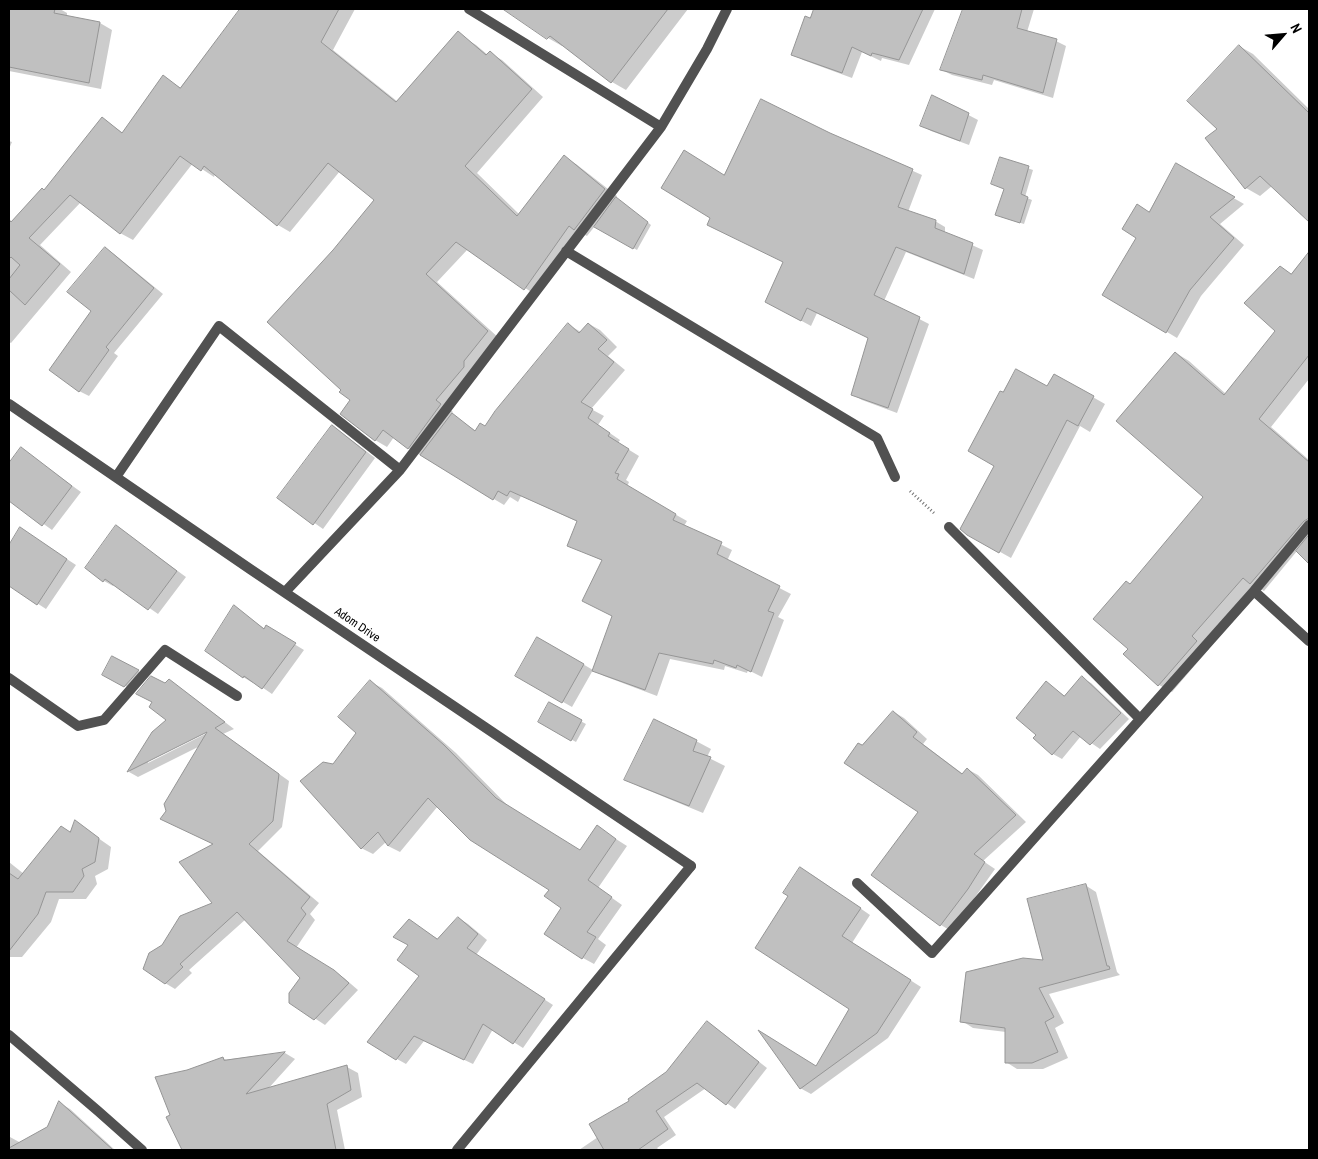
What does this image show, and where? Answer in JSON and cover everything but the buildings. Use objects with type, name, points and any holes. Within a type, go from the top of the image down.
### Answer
[{"type":"street","points":[[469,9],[661,127]]},
{"type":"street","points":[[285,592],[400,470],[661,127],[707,49],[727,9]]},
{"type":"street","points":[[566,251],[877,438],[895,477]]},
{"type":"street","points":[[116,477],[219,326],[400,470]]},
{"type":"street","name":"Adom Drive","points":[[9,404],[691,866],[457,1150]]},
{"type":"street","points":[[858,883],[932,952],[1254,590],[1309,525]]},
{"type":"street","points":[[949,527],[1139,718]]},
{"type":"street","points":[[1254,590],[1309,641]]},
{"type":"street","points":[[9,678],[78,726],[104,720],[165,650],[237,696]]},
{"type":"street","points":[[9,1036],[142,1150]]},
{"type":"path","points":[[895,477],[949,527]]}]
